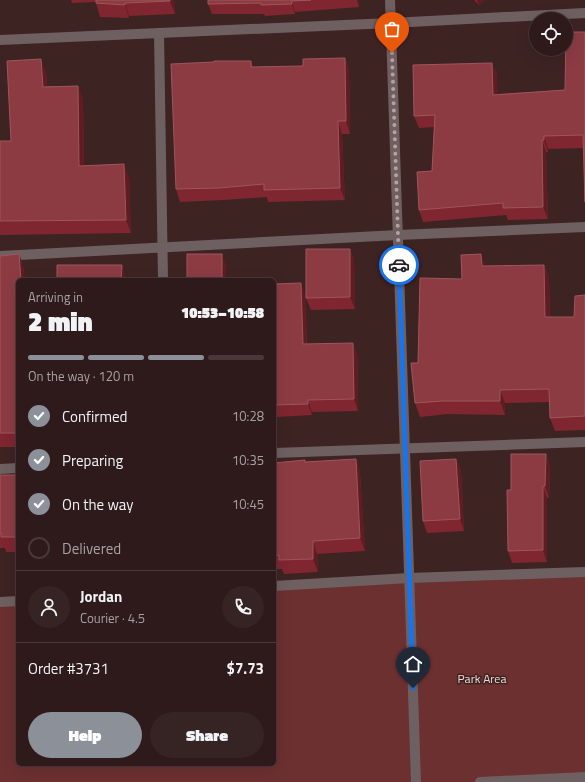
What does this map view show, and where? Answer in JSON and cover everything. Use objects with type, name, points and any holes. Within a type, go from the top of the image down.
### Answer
[{"type":"street","points":[[390,0],[416,782]]},
{"type":"street","points":[[0,40],[585,13]]},
{"type":"street","points":[[159,33],[162,278]]},
{"type":"street","points":[[0,256],[398,235],[585,227]]},
{"type":"street","points":[[276,454],[585,442]]},
{"type":"street","points":[[0,469],[16,468]]},
{"type":"street","points":[[276,586],[409,578],[585,572]]},
{"type":"street","points":[[0,602],[16,601]]},
{"type":"street","points":[[480,782],[585,777]]},
{"type":"green space","name":"Park Area","points":[[585,572],[585,777],[480,782],[0,782],[0,602],[16,601],[16,766],[276,766],[276,586]]},
{"type":"building","points":[[96,0],[170,1],[125,3],[125,5],[96,3]]},
{"type":"building","points":[[208,0],[311,0],[292,1],[292,4],[261,5],[261,3],[208,4]]},
{"type":"building","points":[[573,32],[585,32],[585,202],[583,135],[544,136],[544,140],[542,140],[543,207],[503,208],[503,203],[419,210],[417,172],[432,171],[435,115],[414,116],[413,65],[492,63],[493,95],[565,90],[566,56],[573,56]]},
{"type":"building","points":[[345,58],[346,121],[338,121],[340,188],[264,190],[264,184],[219,188],[176,189],[171,64],[214,61],[251,61],[251,67],[303,66],[303,59]]},
{"type":"building","points":[[41,59],[43,87],[78,86],[79,166],[124,164],[126,220],[0,221],[0,141],[11,141],[7,61]]},
{"type":"building","points":[[306,249],[350,249],[350,297],[306,298]]},
{"type":"building","points":[[19,254],[21,278],[16,278],[16,433],[0,433],[0,256]]},
{"type":"building","points":[[187,254],[222,254],[222,278],[187,278]]},
{"type":"building","points":[[481,254],[482,266],[544,265],[545,317],[574,317],[575,296],[585,295],[585,416],[550,418],[549,389],[500,390],[500,401],[443,401],[415,403],[411,363],[418,363],[420,278],[462,279],[461,255]]},
{"type":"building","points":[[57,265],[122,265],[121,278],[57,278]]},
{"type":"building","points":[[301,283],[303,344],[353,343],[354,399],[308,400],[308,404],[276,405],[276,284]]},
{"type":"building","points":[[511,454],[546,454],[545,486],[543,486],[543,550],[508,551],[507,490],[511,490]]},
{"type":"building","points":[[356,459],[360,538],[313,541],[313,559],[279,560],[279,555],[276,556],[276,463],[305,460],[305,462]]},
{"type":"building","points":[[456,459],[460,519],[423,521],[420,461]]},
{"type":"building","points":[[0,475],[16,475],[16,537],[1,537]]},
{"type":"way so far","points":[[392,53],[399,265]]},
{"type":"route","points":[[399,265],[413,688]]}]
